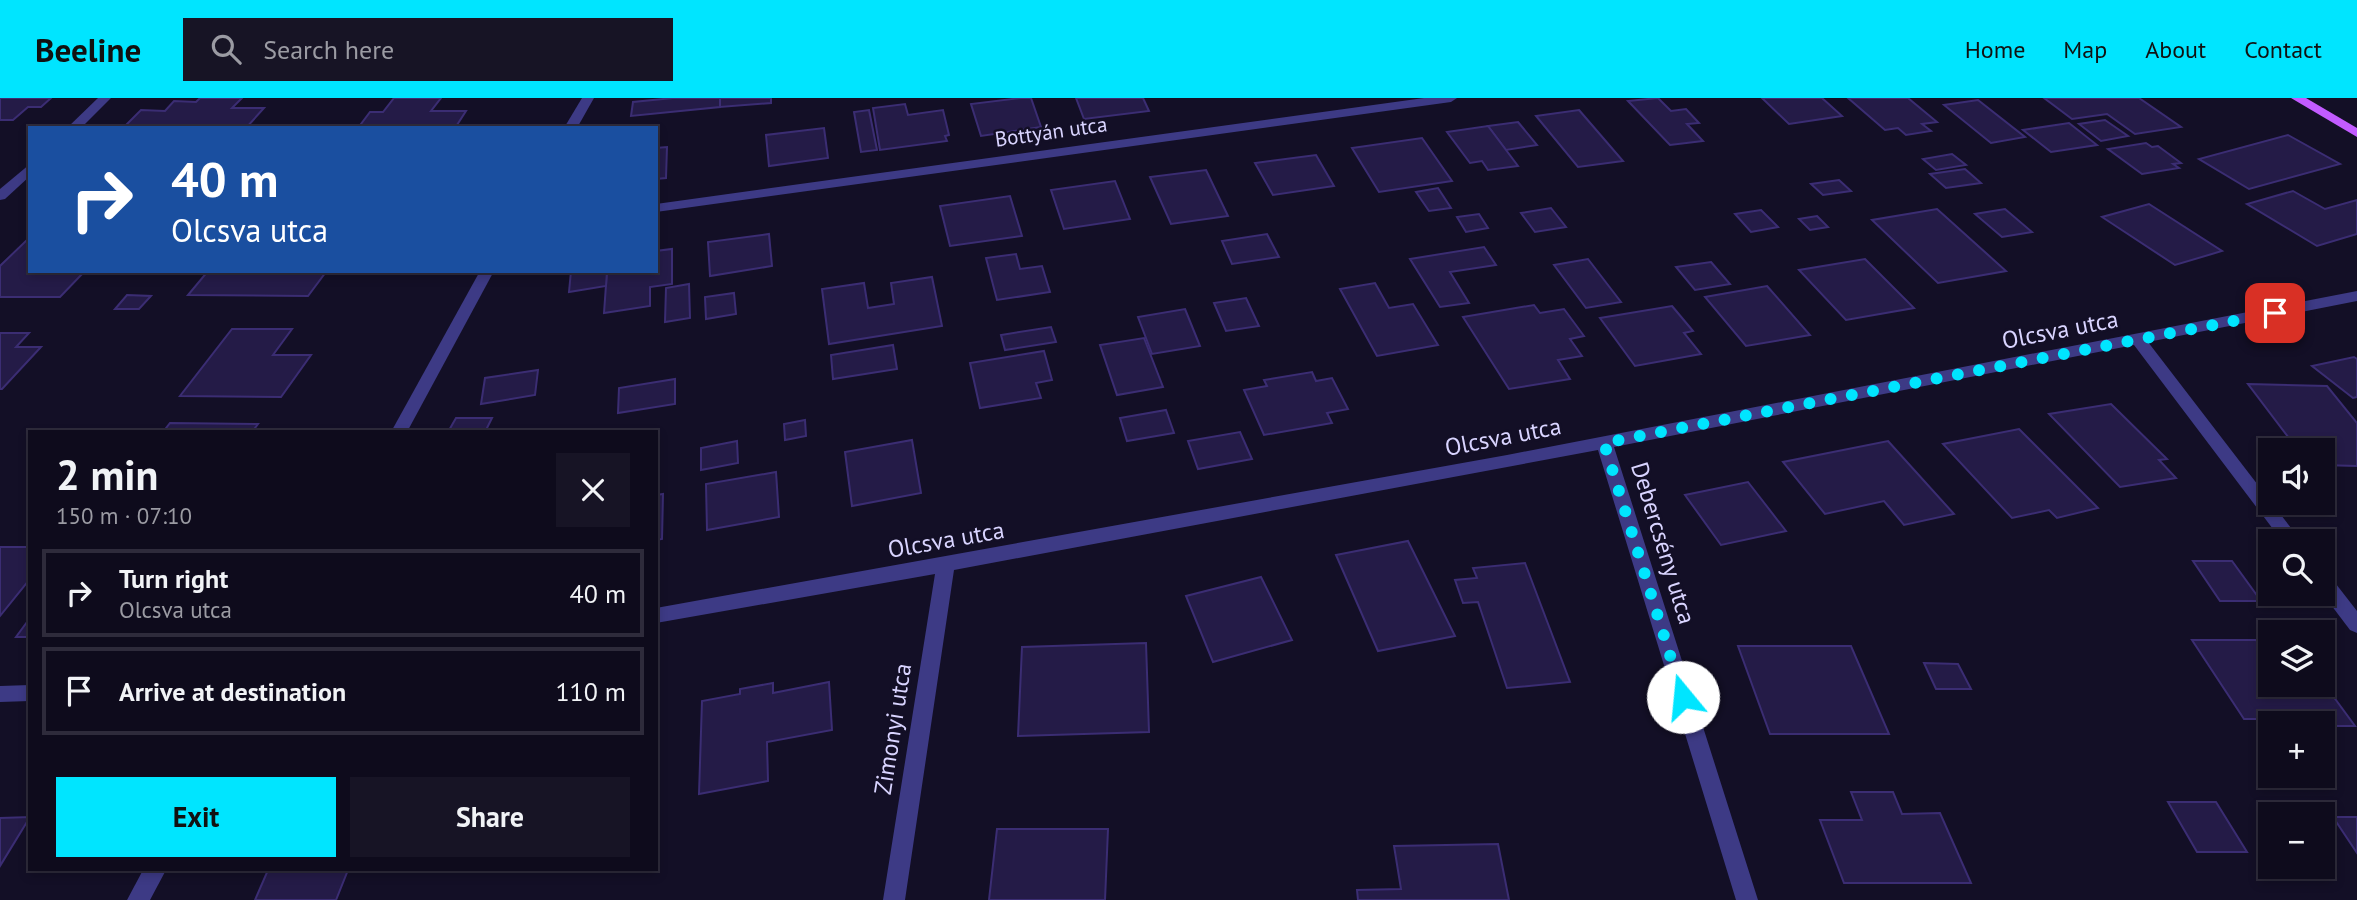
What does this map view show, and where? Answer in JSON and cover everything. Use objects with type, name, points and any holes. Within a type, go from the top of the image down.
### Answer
[{"type":"main road","points":[[2297,98],[2357,133]]},
{"type":"street","points":[[75,126],[105,98]]},
{"type":"street","points":[[571,126],[588,98]]},
{"type":"street","name":"Bottyán utca","points":[[658,208],[1451,98]]},
{"type":"street","points":[[0,196],[28,170]]},
{"type":"street","points":[[400,430],[486,273]]},
{"type":"street","name":"Olcsva utca","points":[[658,616],[945,566],[1604,443],[2357,296]]},
{"type":"street","points":[[2138,340],[2283,529]]},
{"type":"street","name":"Debercsény utca","points":[[1604,443],[1747,900]]},
{"type":"street","name":"Zimonyi utca","points":[[894,900],[945,566]]},
{"type":"street","points":[[2335,597],[2357,625]]},
{"type":"street","points":[[0,694],[28,693]]},
{"type":"street","points":[[138,900],[154,871]]},
{"type":"building","points":[[0,98],[51,98],[41,107],[28,107],[13,120],[0,120]]},
{"type":"building","points":[[200,98],[242,98],[232,108],[264,108],[248,126],[125,126],[141,110],[165,111],[174,101],[196,102]]},
{"type":"building","points":[[394,98],[441,98],[431,111],[466,111],[456,126],[360,126],[370,112],[383,112]]},
{"type":"building","points":[[673,98],[720,98],[720,107],[631,116],[633,102]]},
{"type":"building","points":[[720,98],[771,98],[771,103],[720,107]]},
{"type":"building","points":[[1031,98],[1041,127],[981,136],[971,104]]},
{"type":"building","points":[[1076,98],[1143,98],[1149,111],[1084,119]]},
{"type":"building","points":[[1658,98],[1671,111],[1686,109],[1699,123],[1687,124],[1703,141],[1670,145],[1628,101]]},
{"type":"building","points":[[1762,98],[1822,98],[1842,116],[1789,124]]},
{"type":"building","points":[[1848,98],[1908,98],[1937,122],[1922,124],[1931,131],[1906,135],[1898,128],[1885,130]]},
{"type":"building","points":[[2044,98],[2139,98],[2181,127],[2135,134],[2107,114],[2072,119]]},
{"type":"building","points":[[1978,100],[2025,137],[1991,143],[1944,105]]},
{"type":"building","points":[[905,104],[908,115],[943,110],[949,135],[945,136],[947,141],[880,150],[873,108]]},
{"type":"building","points":[[869,110],[877,150],[861,152],[854,112]]},
{"type":"building","points":[[1579,110],[1623,161],[1578,167],[1536,116]]},
{"type":"building","points":[[2105,120],[2128,136],[2101,141],[2079,124]]},
{"type":"building","points":[[1518,122],[1537,145],[1506,150],[1488,126]]},
{"type":"building","points":[[2069,123],[2097,145],[2051,152],[2023,130]]},
{"type":"building","points":[[1488,126],[1518,166],[1488,170],[1482,161],[1470,163],[1447,132]]},
{"type":"building","points":[[824,128],[828,158],[769,166],[766,135]]},
{"type":"building","points":[[2288,135],[2340,164],[2249,189],[2199,159]]},
{"type":"building","points":[[1422,138],[1452,181],[1379,192],[1352,148]]},
{"type":"building","points":[[2146,143],[2152,147],[2158,146],[2181,163],[2173,164],[2179,168],[2142,174],[2108,149]]},
{"type":"building","points":[[667,147],[666,178],[658,179],[658,148]]},
{"type":"building","points":[[1952,154],[1966,165],[1936,170],[1923,159]]},
{"type":"building","points":[[1316,155],[1334,186],[1273,195],[1255,163]]},
{"type":"building","points":[[1965,169],[1981,183],[1946,188],[1930,174]]},
{"type":"building","points":[[1206,170],[1228,216],[1171,224],[1150,177]]},
{"type":"building","points":[[1839,180],[1851,191],[1823,195],[1811,184]]},
{"type":"building","points":[[1115,181],[1130,219],[1064,229],[1051,190]]},
{"type":"building","points":[[1438,188],[1451,208],[1429,211],[1416,192]]},
{"type":"building","points":[[2293,191],[2325,209],[2357,200],[2357,234],[2317,246],[2247,204]]},
{"type":"building","points":[[1010,196],[1022,236],[950,246],[940,206]]},
{"type":"building","points":[[2149,204],[2222,251],[2175,265],[2102,217]]},
{"type":"building","points":[[1551,208],[1566,227],[1535,232],[1521,213]]},
{"type":"building","points":[[1937,209],[2006,271],[1938,283],[1872,220]]},
{"type":"building","points":[[2005,209],[2032,232],[2002,237],[1975,214]]},
{"type":"building","points":[[1761,210],[1778,227],[1751,232],[1735,214]]},
{"type":"building","points":[[1479,214],[1488,228],[1466,232],[1457,217]]},
{"type":"building","points":[[1817,216],[1828,227],[1810,230],[1799,219]]},
{"type":"building","points":[[769,234],[772,266],[710,276],[708,242]]},
{"type":"building","points":[[1267,234],[1279,257],[1232,264],[1222,241]]},
{"type":"building","points":[[28,239],[28,273],[83,273],[60,297],[0,297],[0,266]]},
{"type":"building","points":[[1484,247],[1496,265],[1450,272],[1469,303],[1440,307],[1410,259]]},
{"type":"building","points":[[672,249],[672,284],[650,287],[650,306],[604,313],[607,273],[658,273],[658,251]]},
{"type":"building","points":[[1016,254],[1020,269],[1042,266],[1050,292],[997,300],[986,258]]},
{"type":"building","points":[[1588,259],[1621,302],[1586,308],[1554,265]]},
{"type":"building","points":[[1865,259],[1914,308],[1846,320],[1799,270]]},
{"type":"building","points":[[1711,262],[1730,284],[1695,290],[1676,267]]},
{"type":"building","points":[[206,273],[325,273],[308,296],[188,295]]},
{"type":"building","points":[[571,273],[607,273],[606,286],[569,292]]},
{"type":"building","points":[[932,277],[942,326],[829,344],[822,289],[864,283],[868,308],[894,304],[891,283]]},
{"type":"building","points":[[1375,283],[1389,308],[1413,304],[1438,345],[1377,356],[1340,289]]},
{"type":"building","points":[[689,284],[690,318],[665,322],[666,288]]},
{"type":"building","points":[[1767,286],[1810,335],[1746,346],[1705,297]]},
{"type":"building","points":[[734,293],[736,314],[706,319],[705,297]]},
{"type":"building","points":[[127,295],[151,296],[139,309],[115,309]]},
{"type":"building","points":[[1246,298],[1259,326],[1226,331],[1214,303]]},
{"type":"building","points":[[1534,305],[1540,313],[1564,309],[1584,336],[1570,339],[1582,356],[1558,360],[1570,379],[1509,389],[1463,317]]},
{"type":"building","points":[[1672,306],[1693,331],[1684,333],[1701,354],[1635,366],[1600,318]]},
{"type":"building","points":[[1185,309],[1200,346],[1152,354],[1138,317]]},
{"type":"building","points":[[1051,327],[1056,342],[1005,350],[1001,335]]},
{"type":"building","points":[[232,329],[292,329],[273,355],[311,355],[281,397],[180,396]]},
{"type":"building","points":[[0,333],[29,333],[16,347],[41,347],[2,389],[0,389]]},
{"type":"building","points":[[1144,338],[1163,387],[1117,395],[1100,345]]},
{"type":"building","points":[[893,345],[897,369],[833,379],[831,355]]},
{"type":"building","points":[[1044,351],[1052,380],[1036,383],[1041,398],[980,408],[970,363]]},
{"type":"building","points":[[2354,357],[2357,359],[2357,397],[2353,398],[2312,366]]},
{"type":"building","points":[[538,370],[535,395],[481,404],[485,378]]},
{"type":"building","points":[[1312,372],[1316,381],[1332,378],[1348,409],[1327,413],[1332,423],[1264,435],[1244,390],[1267,386],[1264,380]]},
{"type":"building","points":[[675,379],[675,404],[618,413],[619,388]]},
{"type":"building","points":[[2248,384],[2327,386],[2357,423],[2357,466],[2335,465],[2335,438],[2289,438]]},
{"type":"building","points":[[2111,404],[2167,459],[2159,460],[2176,478],[2120,487],[2049,414]]},
{"type":"building","points":[[1166,410],[1174,433],[1127,441],[1120,418]]},
{"type":"building","points":[[456,418],[492,418],[486,430],[449,430]]},
{"type":"building","points":[[805,420],[806,436],[785,440],[784,424]]},
{"type":"building","points":[[170,423],[258,424],[254,430],[165,430]]},
{"type":"building","points":[[2019,429],[2098,508],[2057,518],[2049,510],[2012,518],[1943,444]]},
{"type":"building","points":[[1240,432],[1252,459],[1198,469],[1188,441]]},
{"type":"building","points":[[912,440],[921,493],[852,506],[845,452]]},
{"type":"building","points":[[737,441],[738,463],[701,470],[701,448]]},
{"type":"building","points":[[1888,441],[1954,514],[1904,525],[1884,501],[1825,514],[1783,462]]},
{"type":"building","points":[[776,472],[779,517],[707,530],[706,484]]},
{"type":"building","points":[[1748,482],[1786,531],[1721,545],[1685,495]]},
{"type":"building","points":[[663,494],[662,539],[658,540],[658,495]]},
{"type":"building","points":[[1408,541],[1455,636],[1378,651],[1336,555]]},
{"type":"building","points":[[0,547],[28,547],[28,581],[0,616]]},
{"type":"building","points":[[2193,561],[2232,561],[2258,597],[2258,601],[2220,601]]},
{"type":"building","points":[[1525,563],[1570,682],[1507,688],[1478,602],[1463,603],[1455,580],[1477,578],[1473,568]]},
{"type":"building","points":[[1261,577],[1292,640],[1213,662],[1186,596]]},
{"type":"building","points":[[28,621],[28,637],[16,637]]},
{"type":"building","points":[[2192,640],[2256,640],[2258,697],[2334,697],[2355,726],[2335,726],[2335,711],[2258,711],[2258,719],[2244,719]]},
{"type":"building","points":[[1146,643],[1149,732],[1018,736],[1022,647]]},
{"type":"building","points":[[1738,646],[1851,646],[1889,734],[1770,734]]},
{"type":"building","points":[[1924,663],[1958,664],[1971,689],[1936,689]]},
{"type":"building","points":[[829,682],[832,730],[767,742],[768,781],[699,794],[702,701],[740,694],[740,689],[773,683],[773,693]]},
{"type":"building","points":[[1851,792],[1893,792],[1902,814],[1940,813],[1971,883],[1844,883],[1820,820],[1862,820]]},
{"type":"building","points":[[2168,802],[2216,802],[2247,852],[2197,852]]},
{"type":"building","points":[[28,817],[0,866],[0,818]]},
{"type":"building","points":[[2335,817],[2357,817],[2357,853],[2335,820]]},
{"type":"building","points":[[997,829],[1108,829],[1105,900],[989,900]]},
{"type":"building","points":[[1498,844],[1509,900],[1358,900],[1357,890],[1401,889],[1394,846]]},
{"type":"building","points":[[268,871],[348,871],[336,900],[255,900]]},
{"type":"route","points":[[1683,697],[1604,443],[2275,313]]}]
